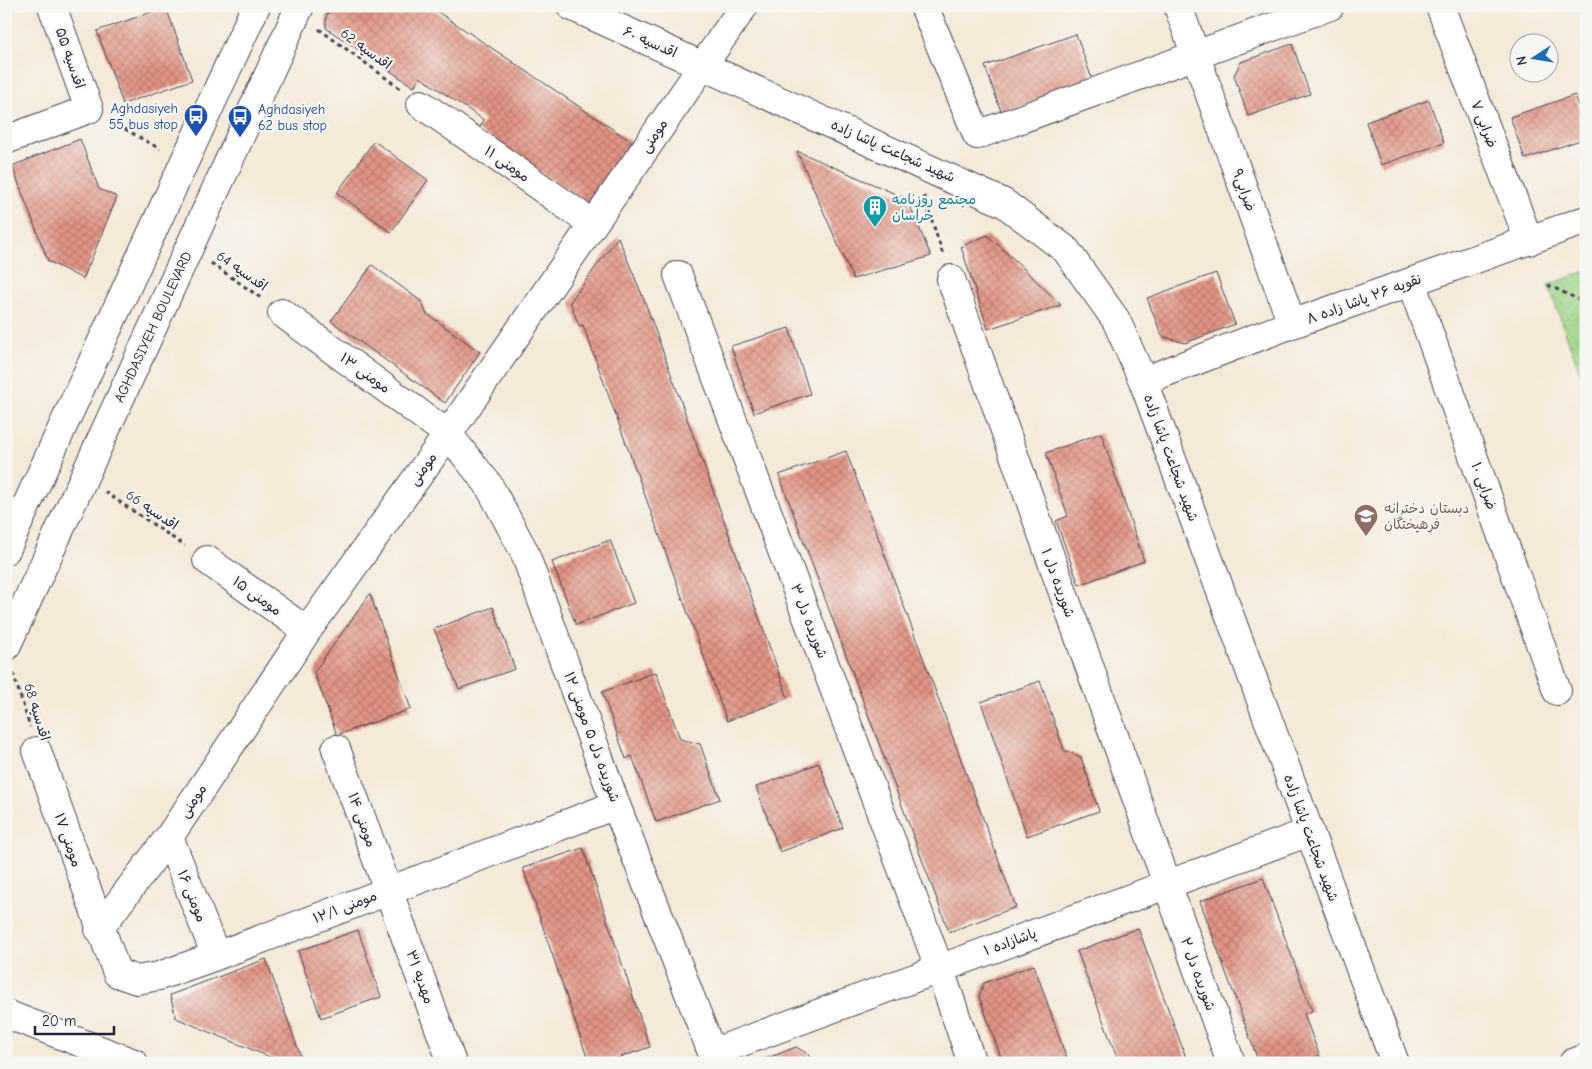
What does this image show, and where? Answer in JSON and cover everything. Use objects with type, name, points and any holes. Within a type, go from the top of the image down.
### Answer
[{"type":"street","name":"اقدسیه ۵۵","points":[[52,6],[89,109]]},
{"type":"street","points":[[6,550],[256,6]]},
{"type":"street","name":"اقدسیه ۶۰","points":[[571,6],[702,65]]},
{"type":"street","name":"مومنی","points":[[100,929],[169,837],[307,631],[448,434],[744,6]]},
{"type":"street","points":[[924,6],[977,135],[1330,6]]},
{"type":"street","name":"ضرابی۹","points":[[1178,6],[1292,324]]},
{"type":"street","name":"ضرابی ۷","points":[[1440,6],[1528,241]]},
{"type":"street","name":"AGHDASIYEH BOULEVARD","points":[[9,658],[84,478],[298,10]]},
{"type":"street","name":"شهید شجاعت پاشا زاده","points":[[702,65],[1004,203],[1066,250],[1116,320],[1143,381],[1395,1063]]},
{"type":"street","name":"مومنی ۱۱","points":[[421,104],[594,224]]},
{"type":"street","points":[[6,140],[89,109]]},
{"type":"street","name":"نقویه ۲۶ پاشا زاده ۸","points":[[1143,381],[1292,324],[1586,220]]},
{"type":"street","name":"شوریده دل ۳","points":[[678,275],[939,968],[972,1063]]},
{"type":"street","name":"شوریده دل ۱","points":[[951,279],[1166,886]]},
{"type":"street","name":"ضرابی ۱۰","points":[[1411,282],[1556,690]]},
{"type":"street","name":"مومنی ۱۳","points":[[282,313],[448,434]]},
{"type":"street","name":"شوریده دل ۵ مومنی ۱۲","points":[[448,434],[488,484],[524,551],[616,805],[714,1058]]},
{"type":"street","name":"مومنی ۱۵","points":[[207,560],[307,631]]},
{"type":"street","name":"مومنی ۱۴","points":[[336,749],[388,891]]},
{"type":"street","name":"مومنی ۱۷","points":[[37,751],[100,929]]},
{"type":"street","name":"مومنی ۱۲/۱","points":[[100,929],[117,973],[137,980],[159,976],[616,805]]},
{"type":"street","name":"پاشازاده ۱","points":[[714,1058],[939,968],[1309,832]]},
{"type":"street","name":"مومنی ۱۶","points":[[169,837],[216,956]]},
{"type":"street","name":"شوریده دل ۲","points":[[1166,886],[1231,1063]]},
{"type":"street","name":"مهدیه ۳۱","points":[[388,891],[452,1063]]},
{"type":"street","points":[[6,1014],[134,1063]]},
{"type":"street","points":[[1573,1063],[1586,1058]]},
{"type":"path","name":"اقدسیه 62","points":[[298,10],[421,104]]},
{"type":"path","points":[[89,109],[184,162]]},
{"type":"path","points":[[913,160],[951,279]]},
{"type":"path","name":"اقدسیه 64","points":[[190,247],[282,313]]},
{"type":"path","points":[[1548,284],[1586,303]]},
{"type":"path","name":"اقدسیه 66","points":[[84,478],[207,560]]},
{"type":"path","name":"اقدسیه 68","points":[[9,658],[37,751]]},
{"type":"green space","points":[[1586,271],[1586,389],[1548,285]]},
{"type":"building","points":[[332,6],[429,6],[644,150],[591,206],[478,130],[484,120],[420,77],[414,87],[326,28],[326,16]]},
{"type":"building","points":[[166,7],[192,80],[123,104],[97,31]]},
{"type":"building","points":[[1076,34],[1093,82],[1002,114],[985,66]]},
{"type":"building","points":[[1292,44],[1310,94],[1248,116],[1234,75],[1241,62]]},
{"type":"building","points":[[1575,95],[1586,125],[1586,138],[1525,159],[1510,117]]},
{"type":"building","points":[[1429,100],[1444,143],[1381,165],[1366,122]]},
{"type":"building","points":[[80,139],[99,189],[117,197],[83,279],[48,261],[12,166]]},
{"type":"building","points":[[374,141],[428,180],[391,232],[337,193]]},
{"type":"building","name":"مجتمع روزنامه خراسان","points":[[797,151],[907,199],[931,256],[853,279]]},
{"type":"building","points":[[987,235],[1061,305],[988,329],[961,247]]},
{"type":"building","points":[[618,237],[645,302],[788,698],[727,721],[583,325],[579,326],[570,302]]},
{"type":"building","points":[[372,265],[422,302],[426,313],[480,352],[445,403],[331,321]]},
{"type":"building","points":[[1216,273],[1235,324],[1185,343],[1162,336],[1147,298]]},
{"type":"building","points":[[789,328],[810,394],[754,413],[731,346]]},
{"type":"building","points":[[1101,433],[1144,561],[1079,585],[1056,521],[1068,516],[1046,453]]},
{"type":"building","points":[[846,451],[1016,907],[949,932],[779,475]]},
{"type":"building","points":[[610,540],[634,603],[576,625],[552,562]]},
{"type":"building","points":[[370,594],[411,709],[337,735],[314,672]]},
{"type":"building","points":[[493,607],[515,669],[459,689],[434,629]]},
{"type":"building","points":[[656,672],[680,739],[700,744],[720,799],[656,822],[632,756],[626,759],[602,692]]},
{"type":"building","points":[[1040,681],[1064,750],[1081,757],[1099,811],[1027,836],[981,702]]},
{"type":"building","points":[[819,763],[843,828],[780,852],[756,787]]},
{"type":"building","points":[[583,848],[650,1047],[603,1063],[589,1063],[523,868]]},
{"type":"building","points":[[1263,878],[1312,1011],[1304,1014],[1322,1063],[1259,1063],[1200,901]]},
{"type":"building","points":[[1138,928],[1188,1063],[1119,1063],[1077,951]]},
{"type":"building","points":[[358,930],[381,997],[321,1018],[298,951]]},
{"type":"building","points":[[266,959],[303,1063],[284,1063],[176,1018],[170,995]]},
{"type":"building","points":[[1034,965],[1068,1063],[1003,1063],[979,996],[984,983]]},
{"type":"building","points":[[796,1047],[808,1054],[812,1063],[755,1063]]},
{"type":"place","name":"Aghdasiyeh 55 bus stop","points":[[196,137]]},
{"type":"place","name":"Aghdasiyeh 62 bus stop","points":[[240,138]]},
{"type":"place","name":"مجتمع روزنامه خراسان","points":[[875,228]]},
{"type":"place","name":"دبستان دخترانه فرهیختگان","points":[[1366,537]]}]
